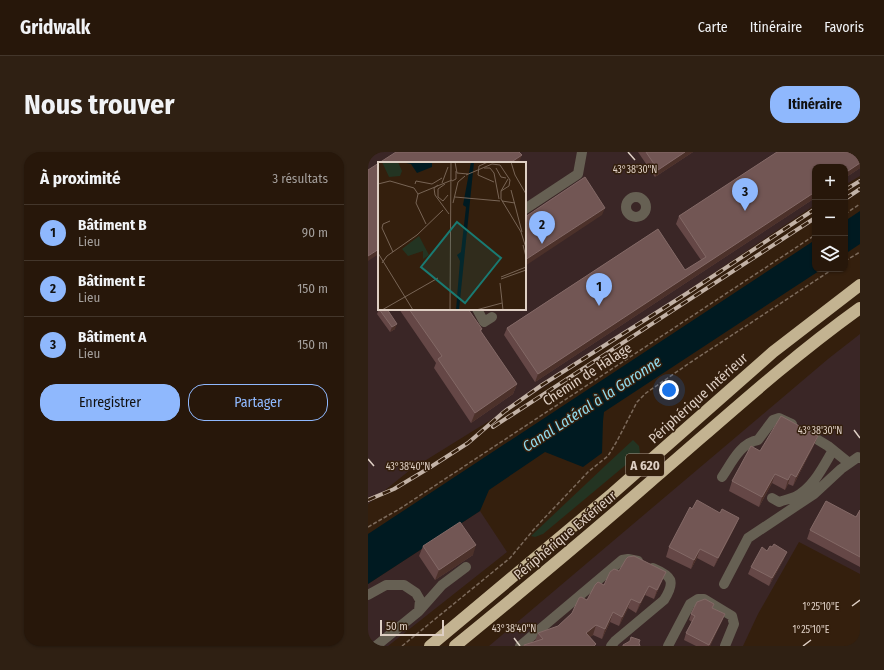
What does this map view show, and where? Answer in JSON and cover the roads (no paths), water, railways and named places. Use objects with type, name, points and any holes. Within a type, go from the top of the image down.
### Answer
[{"type":"highway","name":"Périphérique Intérieur","points":[[430,646],[614,493],[772,352],[860,285]]},
{"type":"highway","name":"Périphérique Extérieur","points":[[455,646],[650,482],[744,400],[792,360],[860,308]]},
{"type":"street","points":[[526,208],[578,174],[582,152]]},
{"type":"street","points":[[478,310],[484,322],[492,317]]},
{"type":"street","points":[[722,477],[743,447],[751,441],[758,440],[773,420],[779,418],[802,430],[833,450],[845,466]]},
{"type":"street","points":[[772,498],[779,502],[800,493],[817,476],[833,450]]},
{"type":"street","points":[[724,584],[748,538],[814,494],[845,466],[858,457],[860,458]]},
{"type":"street","points":[[520,646],[622,560],[636,560],[666,574],[671,579],[672,584],[664,600],[611,646]]},
{"type":"street","points":[[376,646],[419,611],[442,585],[466,567]]},
{"type":"street","points":[[368,594],[386,585],[404,585],[416,593],[420,600],[419,611]]},
{"type":"street","points":[[668,646],[690,604],[698,599],[704,599],[732,616],[734,624],[725,646]]},
{"type":"water","points":[[860,211],[860,244],[848,252],[848,236],[848,219]]},
{"type":"water","name":"Canal Latéral à la Garonne","points":[[812,242],[812,272],[817,272],[604,412],[602,453],[583,467],[545,452],[489,490],[480,511],[368,584],[368,534]]},
{"type":"railway","points":[[848,188],[860,181]]},
{"type":"railway","points":[[848,197],[860,189]]},
{"type":"railway","points":[[368,500],[394,489],[468,443],[505,411],[542,385],[689,292],[812,211]]},
{"type":"railway","points":[[493,427],[812,220]]},
{"type":"place","name":"Bâtiment A","points":[[745,211]]},
{"type":"place","name":"Bâtiment E","points":[[542,244]]},
{"type":"place","name":"Bâtiment B","points":[[599,306]]}]
